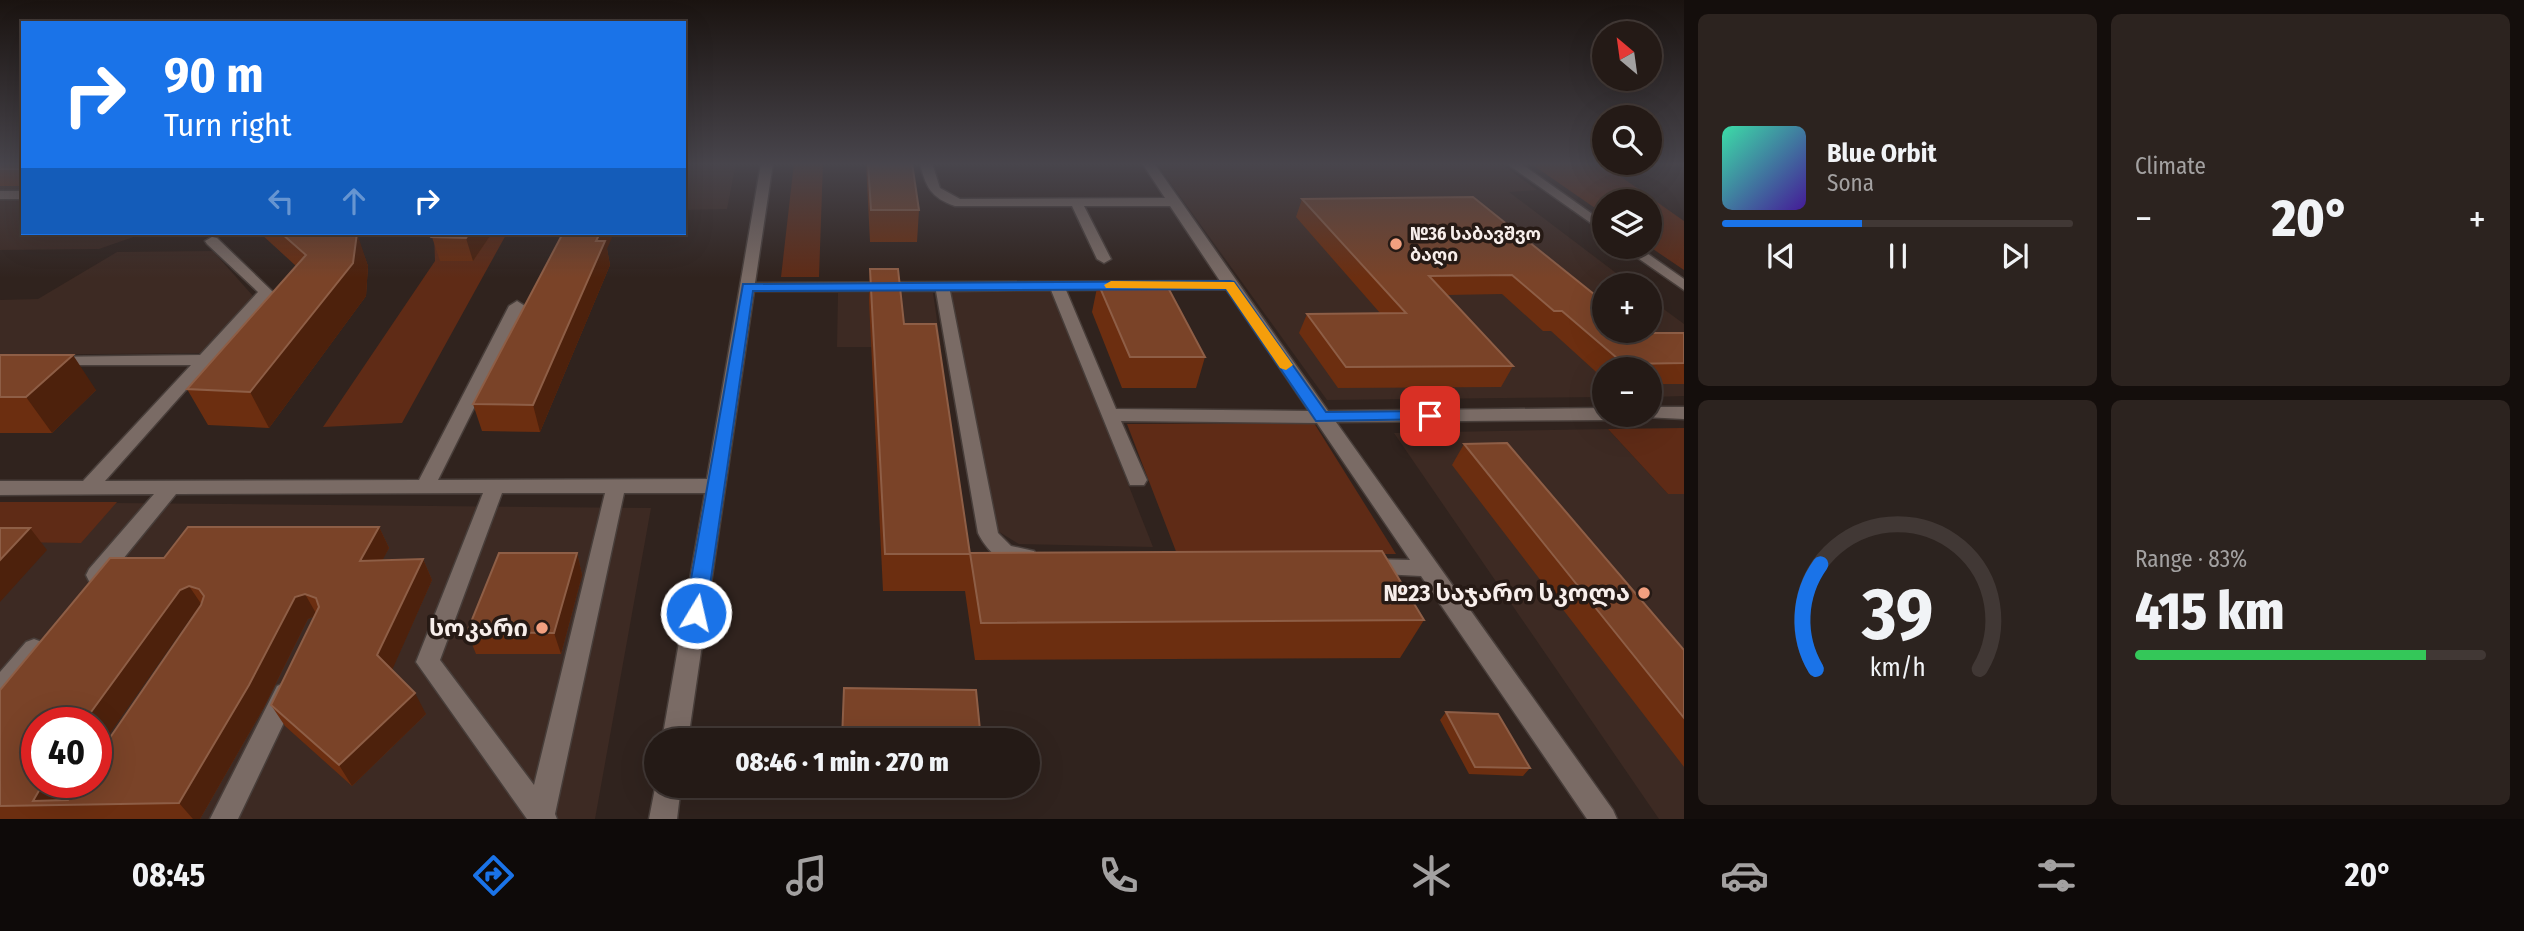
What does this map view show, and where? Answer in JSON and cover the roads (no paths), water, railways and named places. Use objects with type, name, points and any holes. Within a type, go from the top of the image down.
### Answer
[{"type":"street","points":[[677,728],[761,201]]},
{"type":"street","points":[[952,201],[1174,202],[1603,819]]},
{"type":"street","points":[[1566,201],[1592,220]]},
{"type":"street","points":[[1076,202],[1104,259]]},
{"type":"street","points":[[88,488],[266,292],[212,241]]},
{"type":"street","points":[[1646,259],[1684,286]]},
{"type":"street","points":[[747,287],[1230,285]]},
{"type":"street","points":[[942,286],[988,533],[997,548],[1007,554],[1045,558]]},
{"type":"street","points":[[1058,286],[1137,480]]},
{"type":"street","points":[[425,486],[517,306]]},
{"type":"street","points":[[41,360],[204,360]]},
{"type":"street","points":[[1662,413],[1684,413]]},
{"type":"street","points":[[1110,415],[1322,417],[1592,414]]},
{"type":"street","points":[[495,486],[428,662],[542,817]]},
{"type":"street","points":[[542,817],[616,486]]},
{"type":"street","points":[[0,488],[716,486]]},
{"type":"street","points":[[81,594],[171,487]]},
{"type":"street","points":[[1346,566],[1428,568]]},
{"type":"street","points":[[0,690],[45,636]]},
{"type":"street","points":[[224,819],[294,675]]},
{"type":"street","points":[[663,819],[666,798]]},
{"type":"place","name":"№36 საბავშვო ბაღი","points":[[1396,244]]},
{"type":"place","name":"№23 საჯარო სკოლა","points":[[1644,593]]},
{"type":"place","name":"სოკარი","points":[[542,628]]}]
